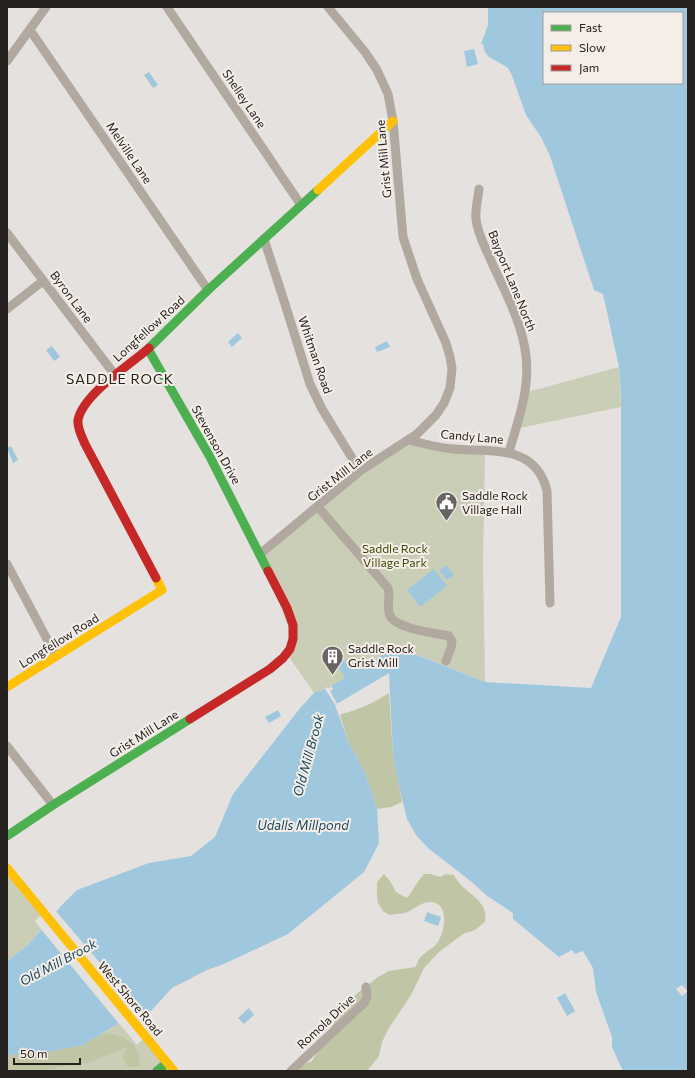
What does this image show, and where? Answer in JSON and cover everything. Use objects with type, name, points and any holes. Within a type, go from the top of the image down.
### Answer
[{"type":"street","points":[[7,61],[46,7]]},
{"type":"street","name":"Shelley Lane","points":[[167,7],[301,205]]},
{"type":"street","name":"Grist Mill Lane","points":[[7,836],[53,805],[270,669],[287,654],[293,639],[292,621],[260,554],[360,471],[408,440],[425,427],[444,403],[450,388],[452,368],[446,343],[417,279],[404,241],[393,121],[388,94],[377,70],[365,52],[328,7]]},
{"type":"street","name":"Melville Lane","points":[[30,30],[208,290]]},
{"type":"street","name":"Longfellow Road","points":[[7,687],[162,590],[80,432],[78,422],[81,411],[87,402],[116,375],[148,349],[208,290],[393,121]]},
{"type":"street","name":"Bayport Lane North","points":[[479,189],[476,211],[478,230],[522,334],[526,358],[526,390],[509,452]]},
{"type":"street","name":"Byron Lane","points":[[7,233],[116,375]]},
{"type":"street","name":"Whitman Road","points":[[264,239],[286,304],[310,384],[322,409],[360,471]]},
{"type":"street","points":[[7,309],[43,281]]},
{"type":"street","name":"Stevenson Drive","points":[[148,349],[203,445],[260,554]]},
{"type":"street","name":"Candy Lane","points":[[408,440],[446,448],[509,452],[520,456],[531,463],[542,477],[548,500],[550,603]]},
{"type":"street","points":[[318,507],[388,588],[390,596],[389,610],[392,618],[401,625],[449,636],[452,641],[452,648],[446,661]]},
{"type":"street","points":[[7,564],[56,656]]},
{"type":"street","points":[[7,746],[53,805]]},
{"type":"street","name":"West Shore Road","points":[[7,868],[174,1071]]},
{"type":"street","name":"Romola Drive","points":[[291,1071],[364,1003],[368,997],[366,987]]},
{"type":"street","points":[[157,1071],[167,1063]]},
{"type":"green space","points":[[619,367],[621,407],[515,429],[524,393]]},
{"type":"green space","name":"Saddle Rock Village Park","points":[[409,440],[485,451],[483,565],[485,682],[391,644],[390,651],[357,668],[352,667],[341,658],[337,665],[345,678],[332,686],[333,689],[330,691],[325,689],[314,693],[287,654],[293,639],[260,554],[318,507]]},
{"type":"green space","points":[[389,693],[393,754],[402,802],[391,807],[377,809],[365,773],[348,741],[340,715],[376,701]]},
{"type":"green space","points":[[7,869],[43,913],[35,921],[41,929],[28,945],[7,961]]},
{"type":"green space","points":[[384,874],[396,892],[407,898],[424,874],[431,874],[440,877],[446,874],[454,875],[458,882],[479,901],[483,907],[485,922],[475,930],[463,934],[439,952],[424,968],[411,995],[389,1028],[382,1042],[379,1056],[367,1071],[287,1071],[312,1061],[335,1021],[355,995],[378,977],[389,971],[415,967],[419,959],[438,942],[444,925],[441,907],[436,903],[427,902],[408,912],[389,915],[383,911],[378,903],[377,895],[377,882]]},
{"type":"green space","points":[[119,1023],[137,1045],[146,1036],[167,1063],[157,1071],[7,1071],[7,1055],[43,1053],[83,1045]]},
{"type":"green space","points":[[112,1034],[124,1038],[133,1044],[138,1054],[139,1066],[128,1067],[126,1064],[123,1057],[127,1047],[91,1062],[38,1071],[7,1071],[7,1055],[43,1053],[83,1045],[100,1035]]},
{"type":"water","points":[[488,7],[688,7],[688,1071],[623,1071],[612,1047],[612,1037],[596,992],[593,968],[583,951],[575,954],[572,950],[559,957],[513,919],[513,913],[486,895],[428,848],[416,835],[407,819],[393,754],[389,673],[335,705],[348,741],[365,773],[377,809],[379,843],[364,872],[288,934],[224,964],[207,970],[172,988],[151,1011],[119,1023],[83,1045],[43,1053],[7,1055],[7,961],[28,945],[61,906],[77,890],[149,863],[191,856],[215,837],[233,794],[301,707],[314,693],[325,689],[330,691],[333,689],[331,686],[345,678],[337,665],[338,659],[341,658],[352,667],[357,668],[390,651],[390,644],[485,682],[591,688],[621,617],[621,398],[619,367],[603,294],[594,290],[550,156],[541,137],[526,115],[511,73],[507,67],[489,57],[485,52],[483,44],[481,44],[488,25]]},
{"type":"water","points":[[474,49],[478,64],[467,67],[464,51]]},
{"type":"water","points":[[149,72],[158,85],[153,88],[144,75]]},
{"type":"water","points":[[238,333],[242,338],[232,347],[228,342]]},
{"type":"water","points":[[387,341],[390,347],[377,352],[375,347]]},
{"type":"water","points":[[52,346],[60,357],[54,361],[46,350]]},
{"type":"water","points":[[11,446],[18,460],[13,463],[7,448]]},
{"type":"water","points":[[446,565],[454,575],[447,580],[439,571]]},
{"type":"water","points":[[434,569],[447,586],[420,607],[407,590]]},
{"type":"water","points":[[278,710],[281,716],[269,723],[265,717]]},
{"type":"water","points":[[427,912],[441,917],[438,926],[424,921]]},
{"type":"water","points":[[565,993],[575,1011],[567,1016],[557,998]]},
{"type":"water","points":[[249,1008],[254,1015],[244,1024],[238,1018]]},
{"type":"pier","points":[[331,686],[333,689],[330,691],[338,705],[336,706],[325,689],[327,687],[330,689]]},
{"type":"pier","points":[[55,910],[145,1016],[120,1025],[40,928]]},
{"type":"pier","points":[[682,985],[688,991],[682,996],[676,989]]},
{"type":"traffic: fast","points":[[149,348],[208,290],[318,190]]},
{"type":"traffic: fast","points":[[148,349],[210,457],[268,571]]},
{"type":"traffic: fast","points":[[7,836],[53,805],[190,719]]},
{"type":"traffic: fast","points":[[157,1071],[167,1063]]},
{"type":"traffic: slow","points":[[318,190],[393,121]]},
{"type":"traffic: slow","points":[[7,687],[162,590],[156,578]]},
{"type":"traffic: slow","points":[[7,868],[174,1071]]},
{"type":"traffic: jam","points":[[149,348],[98,390],[82,410],[78,420],[78,426],[85,444],[156,578]]},
{"type":"traffic: jam","points":[[190,719],[270,669],[283,658],[290,649],[293,639],[293,625],[287,608],[268,571]]},
{"type":"place","name":"Saddle Rock Village Hall","points":[[446,522]]},
{"type":"place","name":"Saddle Rock Grist Mill","points":[[333,676]]},
{"type":"district","name":"SADDLE ROCK","points":[[120,379]]},
{"type":"water label","name":"Old Mill Brook","points":[[308,755]]},
{"type":"water label","name":"Udalls Millpond","points":[[303,825]]},
{"type":"water label","name":"Old Mill Brook","points":[[58,962]]}]
